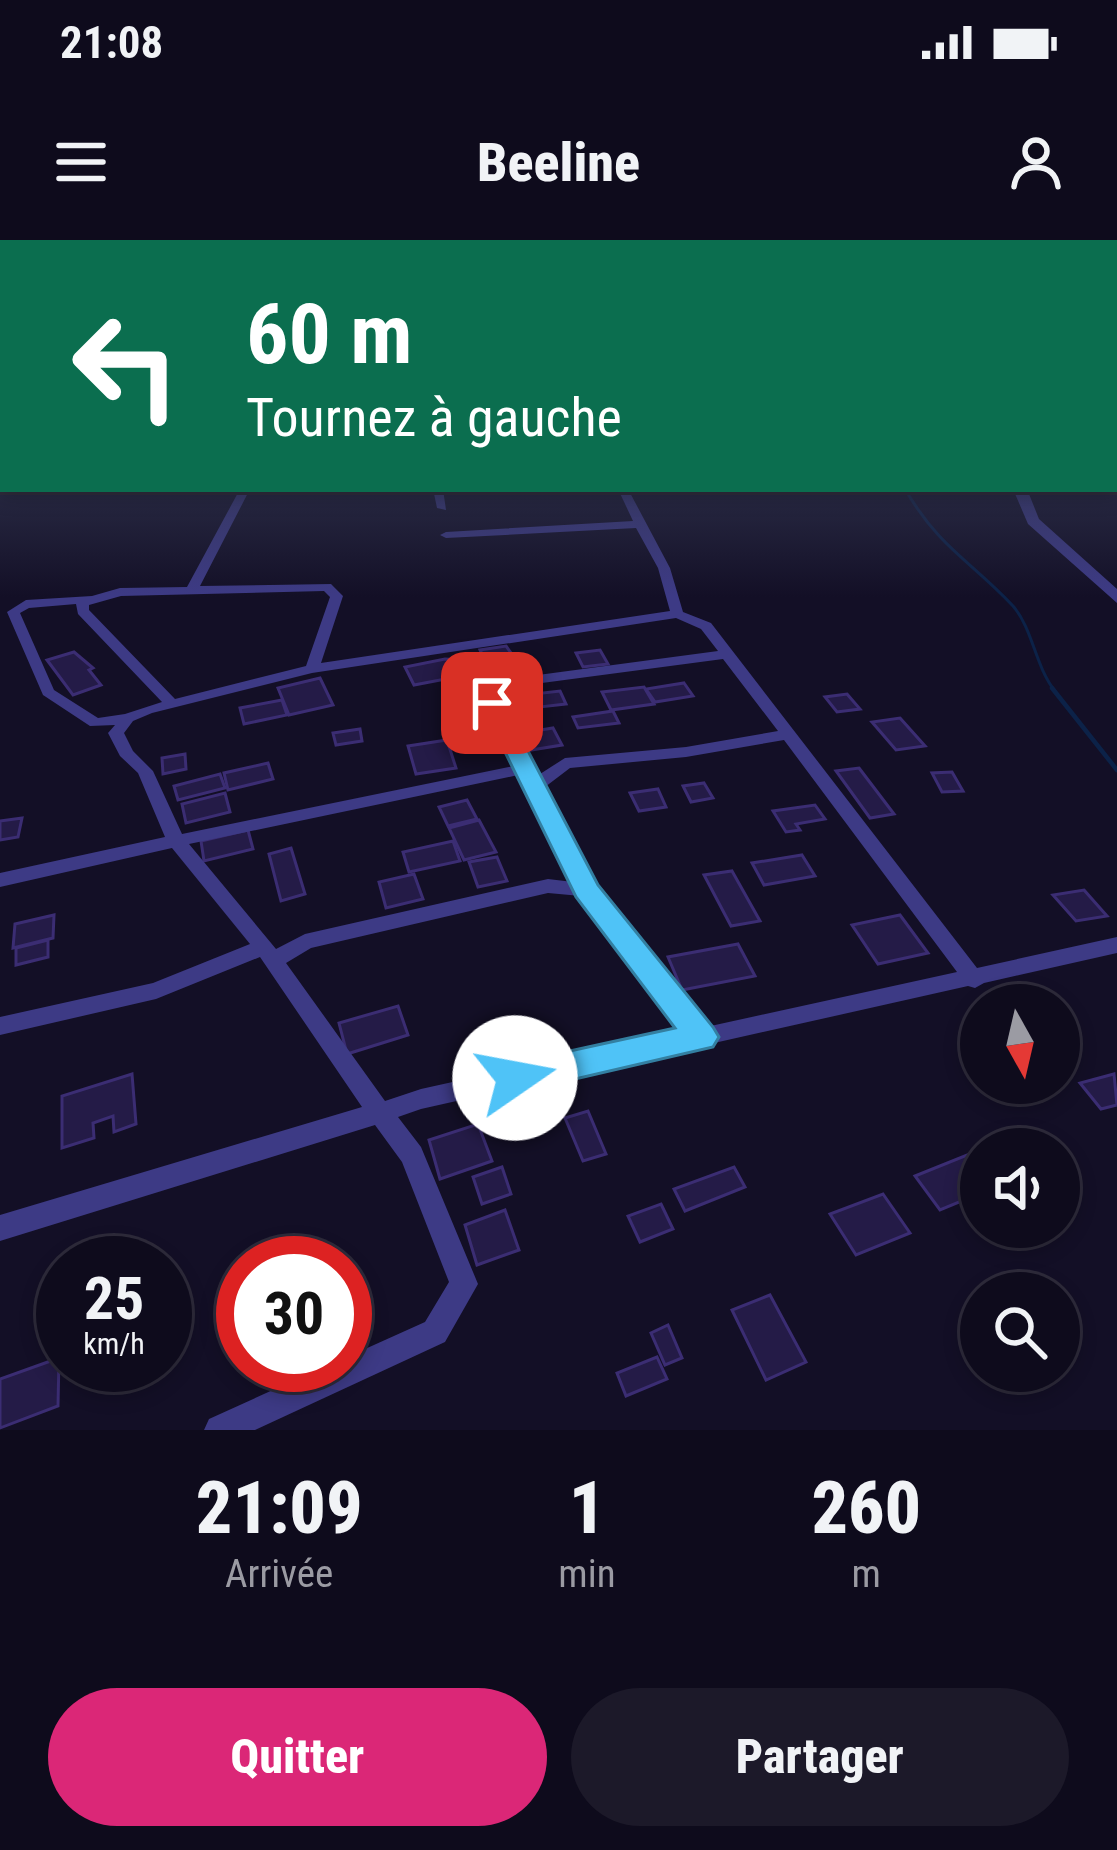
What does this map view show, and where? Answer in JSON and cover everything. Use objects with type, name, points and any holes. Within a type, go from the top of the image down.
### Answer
[{"type":"street","points":[[192,590],[243,492]]},
{"type":"street","points":[[439,492],[442,508]]},
{"type":"street","points":[[624,492],[664,568],[677,614]]},
{"type":"street","points":[[1021,492],[1033,521],[1117,598]]},
{"type":"street","points":[[446,536],[640,524]]},
{"type":"street","points":[[313,669],[334,618],[337,596],[327,587],[192,590],[26,604],[13,612],[48,692],[95,723],[313,669],[677,614],[706,626],[975,980]]},
{"type":"street","points":[[88,599],[80,607],[83,611],[170,703]]},
{"type":"street","points":[[701,1037],[587,890],[544,814],[531,777],[503,733],[492,688],[726,654]]},
{"type":"street","points":[[128,718],[116,733],[126,753],[145,771],[176,841],[268,954],[412,1155],[464,1284],[435,1332],[220,1430]]},
{"type":"street","points":[[0,880],[176,841],[531,777],[565,763],[686,752],[785,735]]},
{"type":"street","points":[[0,1026],[156,991],[305,942],[548,886],[587,890]]},
{"type":"street","points":[[0,1228],[422,1099],[1117,945]]},
{"type":"building","points":[[506,646],[524,671],[492,676],[480,650]]},
{"type":"building","points":[[600,650],[608,664],[583,667],[576,653]]},
{"type":"building","points":[[74,652],[93,668],[89,670],[101,685],[73,695],[47,660]]},
{"type":"building","points":[[463,660],[472,674],[414,685],[405,667]]},
{"type":"building","points":[[320,678],[333,705],[289,715],[278,688]]},
{"type":"building","points":[[684,683],[693,696],[655,702],[646,689]]},
{"type":"building","points":[[644,687],[654,704],[611,710],[602,692]]},
{"type":"building","points":[[560,691],[566,704],[540,707],[534,694]]},
{"type":"building","points":[[847,694],[860,709],[837,712],[825,697]]},
{"type":"building","points":[[282,700],[287,715],[244,724],[240,708]]},
{"type":"building","points":[[613,711],[619,723],[578,728],[573,717]]},
{"type":"building","points":[[900,718],[925,746],[896,750],[872,722]]},
{"type":"building","points":[[553,728],[562,745],[531,750],[523,733]]},
{"type":"building","points":[[360,729],[362,741],[336,745],[333,733]]},
{"type":"building","points":[[447,740],[456,768],[416,774],[408,746]]},
{"type":"building","points":[[185,754],[186,769],[163,774],[162,758]]},
{"type":"building","points":[[268,763],[273,779],[228,790],[224,773]]},
{"type":"building","points":[[859,768],[894,814],[870,818],[836,771]]},
{"type":"building","points":[[952,772],[963,791],[942,792],[932,773]]},
{"type":"building","points":[[220,774],[225,788],[178,800],[174,786]]},
{"type":"building","points":[[704,783],[713,798],[691,802],[683,786]]},
{"type":"building","points":[[658,789],[666,807],[639,811],[630,793]]},
{"type":"building","points":[[225,793],[230,812],[186,823],[182,804]]},
{"type":"building","points":[[467,800],[477,819],[448,826],[439,807]]},
{"type":"building","points":[[815,805],[825,819],[796,824],[800,830],[786,832],[773,811]]},
{"type":"building","points":[[22,818],[18,837],[0,840],[0,821]]},
{"type":"building","points":[[479,820],[496,852],[464,860],[449,828]]},
{"type":"building","points":[[248,830],[253,849],[204,861],[201,841]]},
{"type":"building","points":[[453,841],[460,861],[409,872],[403,852]]},
{"type":"building","points":[[291,848],[305,894],[281,901],[269,854]]},
{"type":"building","points":[[802,855],[815,876],[764,885],[752,863]]},
{"type":"building","points":[[497,857],[507,881],[478,887],[469,862]]},
{"type":"building","points":[[732,871],[760,921],[731,926],[704,875]]},
{"type":"building","points":[[414,874],[423,899],[386,908],[379,882]]},
{"type":"building","points":[[1084,890],[1107,916],[1076,921],[1053,895]]},
{"type":"building","points":[[54,915],[53,938],[13,948],[15,924]]},
{"type":"building","points":[[900,915],[928,953],[878,964],[852,925]]},
{"type":"building","points":[[48,940],[48,957],[16,965],[16,948]]},
{"type":"building","points":[[738,944],[755,976],[682,990],[668,957]]},
{"type":"building","points":[[398,1006],[408,1035],[347,1054],[339,1023]]},
{"type":"building","points":[[132,1074],[136,1124],[114,1132],[113,1116],[93,1123],[94,1138],[62,1148],[62,1096]]},
{"type":"building","points":[[1114,1074],[1117,1105],[1101,1109],[1080,1083]]},
{"type":"building","points":[[588,1111],[606,1154],[583,1161],[565,1118]]},
{"type":"building","points":[[478,1124],[492,1161],[440,1179],[429,1140]]},
{"type":"building","points":[[960,1158],[960,1202],[940,1210],[915,1176]]},
{"type":"building","points":[[502,1167],[511,1194],[482,1204],[473,1177]]},
{"type":"building","points":[[734,1167],[745,1187],[685,1211],[674,1189]]},
{"type":"building","points":[[883,1194],[910,1233],[856,1255],[830,1214]]},
{"type":"building","points":[[661,1204],[673,1229],[640,1242],[628,1216]]},
{"type":"building","points":[[505,1210],[519,1250],[477,1265],[465,1225]]},
{"type":"building","points":[[770,1295],[806,1362],[766,1380],[732,1310]]},
{"type":"building","points":[[668,1325],[682,1358],[665,1365],[651,1333]]},
{"type":"building","points":[[657,1357],[667,1379],[626,1396],[617,1373]]},
{"type":"building","points":[[36,1366],[36,1392],[58,1392],[58,1406],[0,1428],[0,1379]]},
{"type":"waterway","points":[[907,492],[943,540],[1013,606],[1055,691]]},
{"type":"waterway","points":[[1052,688],[1117,770]]},
{"type":"route","points":[[492,703],[503,733],[537,785],[544,814],[587,890],[701,1037],[515,1078]]}]
